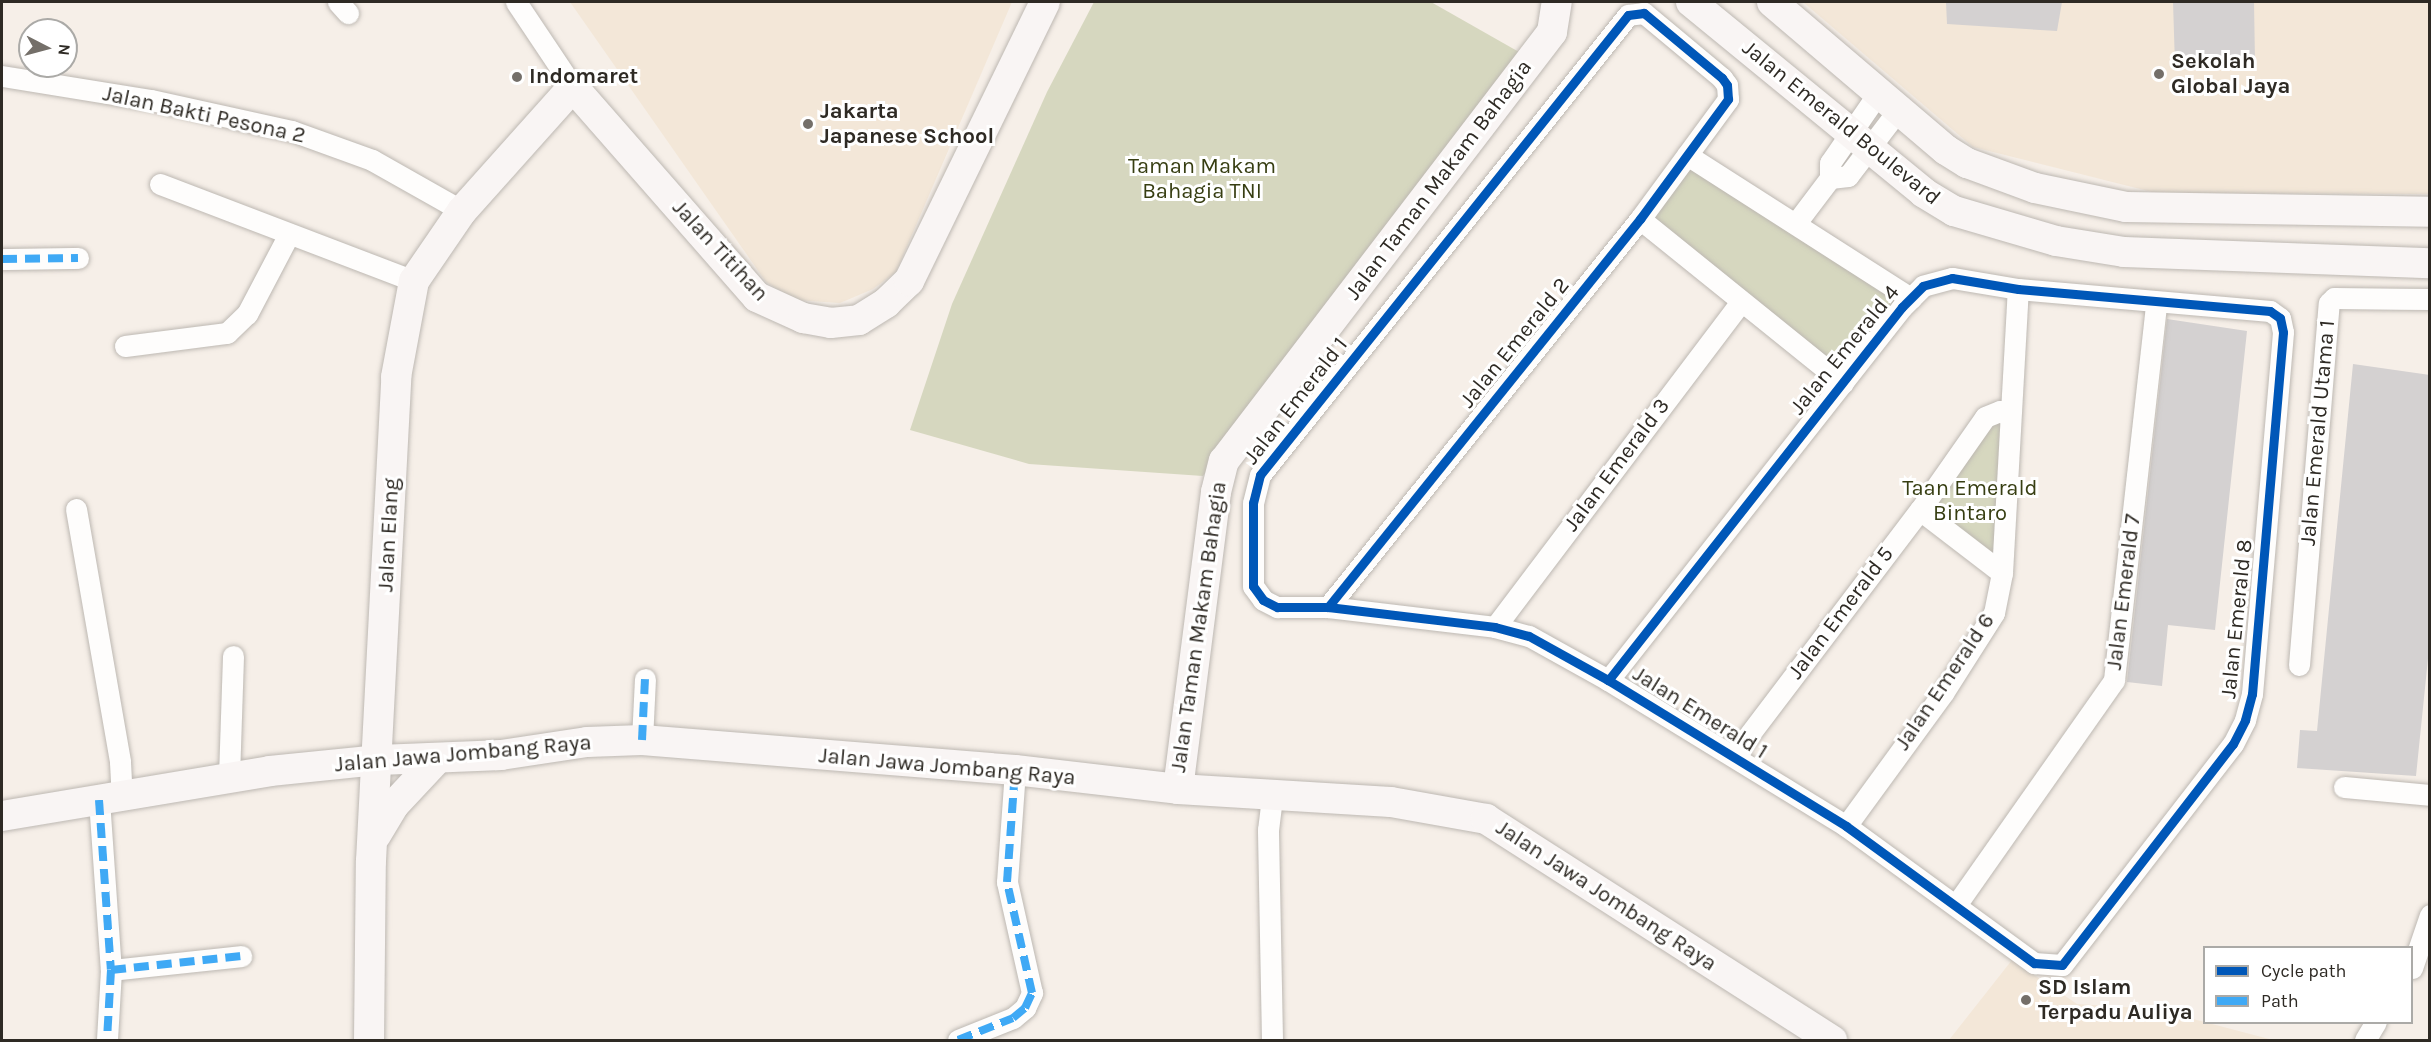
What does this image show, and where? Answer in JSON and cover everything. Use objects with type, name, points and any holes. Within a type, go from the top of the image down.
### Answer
[{"type":"main road","name":"Jalan Titihan","points":[[573,87],[757,297],[803,318],[831,323],[859,320],[886,303],[909,281],[1045,2]]},
{"type":"main road","name":"Jalan Taman Makam Bahagia","points":[[1178,789],[1216,492],[1224,461],[1552,32],[1557,2]]},
{"type":"main road","name":"Jalan Emerald Boulevard","points":[[1691,2],[1942,206],[2056,242],[2160,255],[2430,263]]},
{"type":"main road","name":"Jalan Emerald Boulevard","points":[[1772,2],[1889,101],[1967,163],[2079,200],[2183,210],[2430,212]]},
{"type":"main road","name":"Jalan Elang","points":[[369,1041],[373,839],[379,760],[396,377],[414,281],[462,211],[573,87]]},
{"type":"main road","name":"Jalan Jawa Jombang Raya","points":[[2,816],[229,777],[379,760],[437,759],[642,740],[1015,770],[1178,789],[1391,802],[1486,819],[1832,1041]]},
{"type":"main road","points":[[373,839],[394,805],[437,759]]},
{"type":"street","name":"Jalan Titihan","points":[[516,2],[573,87]]},
{"type":"street","name":"Jalan Emerald 1","points":[[1728,99],[1727,84],[1722,78],[1656,22],[1644,13],[1628,15],[1260,475],[1253,503],[1253,586],[1263,600],[1277,607],[1328,607],[1495,627],[1529,636],[1608,680],[1846,826],[2034,963]]},
{"type":"street","name":"Jalan Bakti Pesona 2","points":[[2,76],[151,100],[292,131],[372,160],[462,211]]},
{"type":"street","name":"Jalan Emerald 2","points":[[1328,607],[1640,219],[1728,99]]},
{"type":"street","points":[[1796,223],[1830,178],[1848,176],[1860,140],[1889,101]]},
{"type":"street","points":[[1687,155],[1911,298]]},
{"type":"street","points":[[160,184],[414,281]]},
{"type":"street","points":[[1640,219],[1740,303],[1843,383]]},
{"type":"street","points":[[125,346],[227,333],[247,314],[289,234]]},
{"type":"street","points":[[2,259],[78,258]]},
{"type":"street","name":"Jalan Emerald 4","points":[[1608,680],[1911,298],[1935,280],[1952,278],[2018,289],[2156,303],[2270,311],[2280,318],[2283,332]]},
{"type":"street","points":[[2008,415],[2018,289]]},
{"type":"street","name":"Jalan Emerald Utama 1","points":[[2299,665],[2329,303],[2334,298],[2430,299]]},
{"type":"street","name":"Jalan Emerald 3","points":[[1495,627],[1740,303]]},
{"type":"street","name":"Jalan Emerald 7","points":[[1956,904],[2114,680],[2156,303]]},
{"type":"street","name":"Jalan Emerald 8","points":[[2034,963],[2062,965],[2074,955],[2234,744],[2245,720],[2252,694],[2283,332]]},
{"type":"street","name":"Jalan Emerald 5","points":[[1732,756],[1920,510],[1985,417],[2000,411],[2008,415]]},
{"type":"street","name":"Jalan Emerald 6","points":[[1846,826],[1943,693],[1994,613],[2002,573],[2008,415]]},
{"type":"street","points":[[76,509],[120,762],[110,798],[111,970],[107,1041]]},
{"type":"street","points":[[1920,510],[2002,573]]},
{"type":"street","points":[[229,777],[233,656]]},
{"type":"street","points":[[642,740],[645,679]]},
{"type":"street","points":[[958,1041],[1013,1018],[1025,1008],[1032,993],[1007,882],[1015,770]]},
{"type":"street","points":[[2344,788],[2430,795]]},
{"type":"street","points":[[1272,795],[1268,830],[1272,1041]]},
{"type":"street","points":[[2413,965],[2430,915]]},
{"type":"street","points":[[111,970],[241,956]]},
{"type":"street","points":[[2365,1041],[2375,1024]]},
{"type":"shaded area","name":"Jakarta Japanese School","points":[[570,2],[1012,2],[896,272],[873,289],[840,303],[795,300],[766,282]]},
{"type":"shaded area","name":"Sekolah Global Jaya","points":[[1803,2],[2429,2],[2429,194],[2156,193],[1973,147]]},
{"type":"shaded area","name":"SD Islam Terpadu Auliya","points":[[2012,960],[2077,1004],[2155,1009],[2203,1022],[2203,1024],[2212,1024],[2273,1040],[1949,1040]]},
{"type":"green space","name":"Taman Makam Bahagia TNI","points":[[1094,2],[1431,2],[1519,52],[1203,476],[1029,464],[910,430],[952,304],[1047,92]]},
{"type":"green space","points":[[1687,155],[1911,298],[1843,383],[1640,219]]},
{"type":"green space","name":"Taan Emerald Bintaro","points":[[2008,415],[2002,573],[1920,510],[1985,417]]},
{"type":"building","points":[[1946,2],[2062,2],[2057,31],[1947,24]]},
{"type":"building","points":[[2173,2],[2254,2],[2255,62],[2175,65]]},
{"type":"building","points":[[2167,319],[2247,331],[2215,630],[2168,625],[2162,686],[2127,682]]},
{"type":"building","points":[[2353,364],[2430,375],[2430,639],[2416,776],[2297,768],[2300,730],[2317,731]]},
{"type":"marked path","points":[[2,259],[78,258]]},
{"type":"marked path","points":[[642,740],[645,679]]},
{"type":"marked path","points":[[958,1040],[1013,1018],[1025,1008],[1032,993],[1007,882],[1015,770]]},
{"type":"marked path","points":[[99,800],[111,970],[107,1040]]},
{"type":"marked path","points":[[111,970],[241,956]]},
{"type":"cycle path","points":[[1328,607],[1640,219],[1728,99],[1727,85],[1722,78],[1644,13],[1628,15],[1260,475],[1253,503],[1253,586],[1263,600],[1277,607],[1328,607],[1495,627],[1529,636],[1608,680],[1846,826],[2034,963],[2062,965],[2233,744],[2245,720],[2252,694],[2283,332],[2280,318],[2270,311],[2018,289],[1952,278],[1923,286],[1902,307],[1608,680]]},
{"type":"place","name":"Sekolah Global Jaya","points":[[2159,74]]},
{"type":"place","name":"Indomaret","points":[[517,77]]},
{"type":"place","name":"Jakarta Japanese School","points":[[808,124]]},
{"type":"place","name":"SD Islam Terpadu Auliya","points":[[2026,1000]]}]
